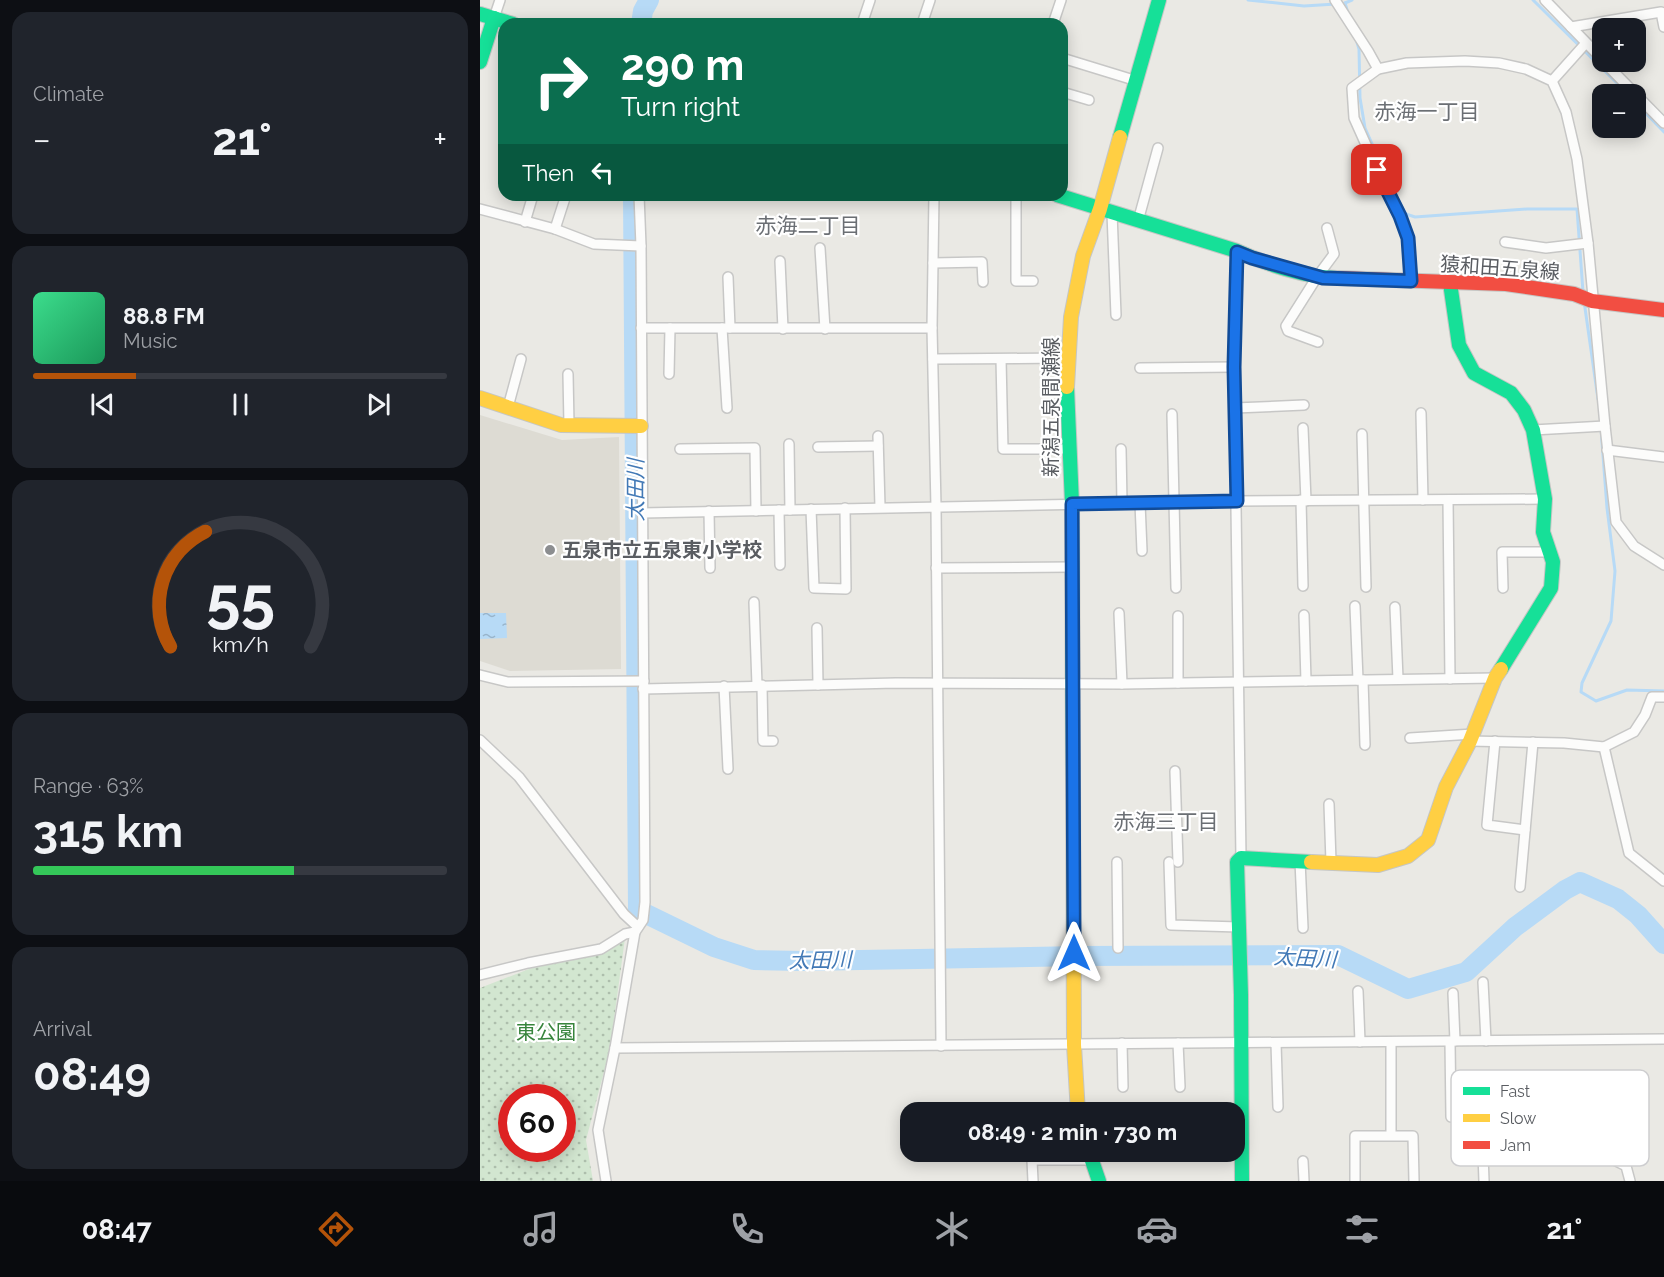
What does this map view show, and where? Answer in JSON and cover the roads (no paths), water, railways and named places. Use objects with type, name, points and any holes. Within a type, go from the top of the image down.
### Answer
[{"type":"main road","name":"新潟五泉間瀬線","points":[[1077,1102],[1074,1045],[1072,504],[1067,394],[1071,317],[1083,256],[1106,211],[1159,0]]},
{"type":"main road","points":[[480,14],[498,19]]},
{"type":"main road","points":[[480,62],[494,18]]},
{"type":"main road","name":"猿和田五泉線","points":[[1068,199],[1252,258],[1317,276],[1358,281],[1506,284],[1574,294],[1592,301],[1664,310]]},
{"type":"main road","points":[[1242,1181],[1237,862],[1240,858],[1378,865],[1408,856],[1428,840],[1446,787],[1472,738],[1496,678],[1551,588],[1553,562],[1543,532],[1545,499],[1533,430],[1524,410],[1511,393],[1474,373],[1459,345],[1450,283]]},
{"type":"main road","points":[[480,398],[561,425],[636,426]]},
{"type":"main road","points":[[1092,1162],[1099,1181]]},
{"type":"street","points":[[494,18],[500,0]]},
{"type":"street","points":[[864,18],[870,0]]},
{"type":"street","points":[[924,18],[930,0]]},
{"type":"street","points":[[1055,18],[1061,0]]},
{"type":"street","points":[[1332,0],[1358,33],[1378,69]]},
{"type":"street","points":[[1545,0],[1592,48]]},
{"type":"street","points":[[1659,0],[1664,27]]},
{"type":"street","points":[[1570,27],[1662,15]]},
{"type":"street","points":[[1552,81],[1587,43]]},
{"type":"street","points":[[1068,59],[1137,81]]},
{"type":"street","points":[[1411,281],[1408,238],[1354,118],[1352,88],[1378,69],[1407,63],[1499,63],[1526,69],[1552,81],[1566,111],[1573,140],[1587,243],[1616,522],[1634,546],[1664,565]]},
{"type":"street","points":[[1615,72],[1664,123]]},
{"type":"street","points":[[1068,94],[1089,100]]},
{"type":"street","points":[[1138,220],[1158,148]]},
{"type":"street","points":[[525,222],[531,201]]},
{"type":"street","points":[[555,229],[564,201]]},
{"type":"street","points":[[480,975],[601,949],[636,929],[643,920],[646,874],[640,683],[642,513],[636,426],[641,328],[639,201]]},
{"type":"street","points":[[934,201],[932,328],[941,1046]]},
{"type":"street","points":[[1016,201],[1016,281],[1033,280]]},
{"type":"street","points":[[480,209],[555,229],[594,244],[641,246]]},
{"type":"street","points":[[1106,211],[1116,315]]},
{"type":"street","points":[[1318,342],[1288,331],[1286,327],[1317,276],[1334,254],[1327,228]]},
{"type":"street","points":[[1505,242],[1546,248],[1587,243]]},
{"type":"street","points":[[820,248],[825,329]]},
{"type":"street","points":[[1237,252],[1234,367],[1240,858]]},
{"type":"street","points":[[780,261],[783,329]]},
{"type":"street","points":[[933,263],[982,262],[983,282]]},
{"type":"street","points":[[727,408],[728,277]]},
{"type":"street","points":[[641,328],[932,328]]},
{"type":"street","points":[[669,374],[670,328]]},
{"type":"street","points":[[508,407],[521,358]]},
{"type":"street","points":[[933,359],[1069,358]]},
{"type":"street","points":[[1001,359],[1003,449],[1070,448]]},
{"type":"street","points":[[1140,368],[1234,367]]},
{"type":"street","points":[[568,374],[569,425]]},
{"type":"street","points":[[1235,408],[1304,405]]},
{"type":"street","points":[[1421,413],[1423,500]]},
{"type":"street","points":[[1172,414],[1176,588]]},
{"type":"street","points":[[1533,430],[1605,426]]},
{"type":"street","points":[[1303,428],[1303,586]]},
{"type":"street","points":[[1362,434],[1365,587]]},
{"type":"street","points":[[818,447],[878,441],[880,507]]},
{"type":"street","points":[[789,444],[790,510]]},
{"type":"street","points":[[680,449],[755,448],[756,510]]},
{"type":"street","points":[[1121,449],[1122,503]]},
{"type":"street","points":[[1607,450],[1664,458]]},
{"type":"street","points":[[642,513],[1237,501],[1545,499]]},
{"type":"street","points":[[1448,500],[1450,679]]},
{"type":"street","points":[[1140,503],[1142,551]]},
{"type":"street","points":[[812,509],[814,588],[846,589],[845,508]]},
{"type":"street","points":[[778,510],[780,565]]},
{"type":"street","points":[[709,512],[710,568]]},
{"type":"street","points":[[1503,588],[1503,552],[1550,552]]},
{"type":"street","points":[[936,568],[1072,567]]},
{"type":"street","points":[[754,602],[763,741],[773,741]]},
{"type":"street","points":[[1355,606],[1365,745]]},
{"type":"street","points":[[1395,608],[1398,680]]},
{"type":"street","points":[[1119,613],[1122,684]]},
{"type":"street","points":[[1304,615],[1306,681]]},
{"type":"street","points":[[1178,616],[1178,683]]},
{"type":"street","points":[[817,628],[818,684]]},
{"type":"street","points":[[480,675],[508,682],[723,686],[1122,684],[1496,678]]},
{"type":"street","points":[[723,686],[728,769]]},
{"type":"street","points":[[1410,738],[1564,742],[1604,747],[1634,732],[1645,715],[1652,697],[1664,697]]},
{"type":"street","points":[[480,740],[519,777],[636,929],[598,1130],[606,1181]]},
{"type":"street","points":[[1495,741],[1486,825],[1525,830]]},
{"type":"street","points":[[1520,887],[1533,742]]},
{"type":"street","points":[[1604,747],[1629,853],[1664,881]]},
{"type":"street","points":[[1175,771],[1171,925],[1239,927]]},
{"type":"street","points":[[1329,804],[1331,862]]},
{"type":"street","points":[[1300,861],[1303,928]]},
{"type":"street","points":[[1117,862],[1118,948]]},
{"type":"street","points":[[1483,982],[1486,1041]]},
{"type":"street","points":[[1358,991],[1360,1042]]},
{"type":"street","points":[[1452,1070],[1453,993]]},
{"type":"street","points":[[615,1048],[1664,1039]]},
{"type":"street","points":[[1391,1042],[1391,1135]]},
{"type":"street","points":[[1122,1043],[1123,1087]]},
{"type":"street","points":[[1178,1043],[1180,1087]]},
{"type":"street","points":[[1276,1043],[1278,1107]]},
{"type":"street","points":[[1355,1181],[1355,1136],[1391,1135],[1413,1136],[1414,1181]]},
{"type":"street","points":[[1303,1161],[1304,1181]]},
{"type":"street","points":[[1032,1162],[1033,1181]]},
{"type":"street","points":[[1483,1166],[1484,1181]]},
{"type":"street","points":[[1626,1166],[1630,1181]]},
{"type":"water","points":[[480,613],[506,613],[507,638],[480,639]]},
{"type":"waterway","name":"太田川","points":[[642,18],[649,0]]},
{"type":"waterway","points":[[1248,0],[1304,6],[1336,4]]},
{"type":"waterway","points":[[1345,3],[1352,0]]},
{"type":"waterway","points":[[1533,0],[1618,84]]},
{"type":"waterway","points":[[1345,3],[1348,13]]},
{"type":"waterway","points":[[1356,39],[1359,49],[1360,98],[1365,128],[1403,213],[1415,217],[1527,209],[1577,209],[1583,292]]},
{"type":"waterway","points":[[1646,113],[1664,132]]},
{"type":"waterway","name":"太田川","points":[[633,201],[638,910],[714,947],[754,960],[1338,955],[1408,989],[1466,972],[1515,927],[1565,890],[1580,882],[1618,899],[1638,915],[1664,944]]},
{"type":"waterway","points":[[1584,301],[1598,399]]},
{"type":"waterway","points":[[1601,429],[1615,571],[1611,621],[1582,683],[1581,692],[1596,701],[1627,690],[1664,691]]},
{"type":"place","name":"五泉市立五泉東小学校","points":[[550,550]]},
{"type":"district","name":"赤海一丁目","points":[[1427,111]]},
{"type":"district","name":"赤海二丁目","points":[[808,225]]},
{"type":"district","name":"赤海三丁目","points":[[1166,821]]},
{"type":"park label","name":"東公園","points":[[546,1032]]}]
